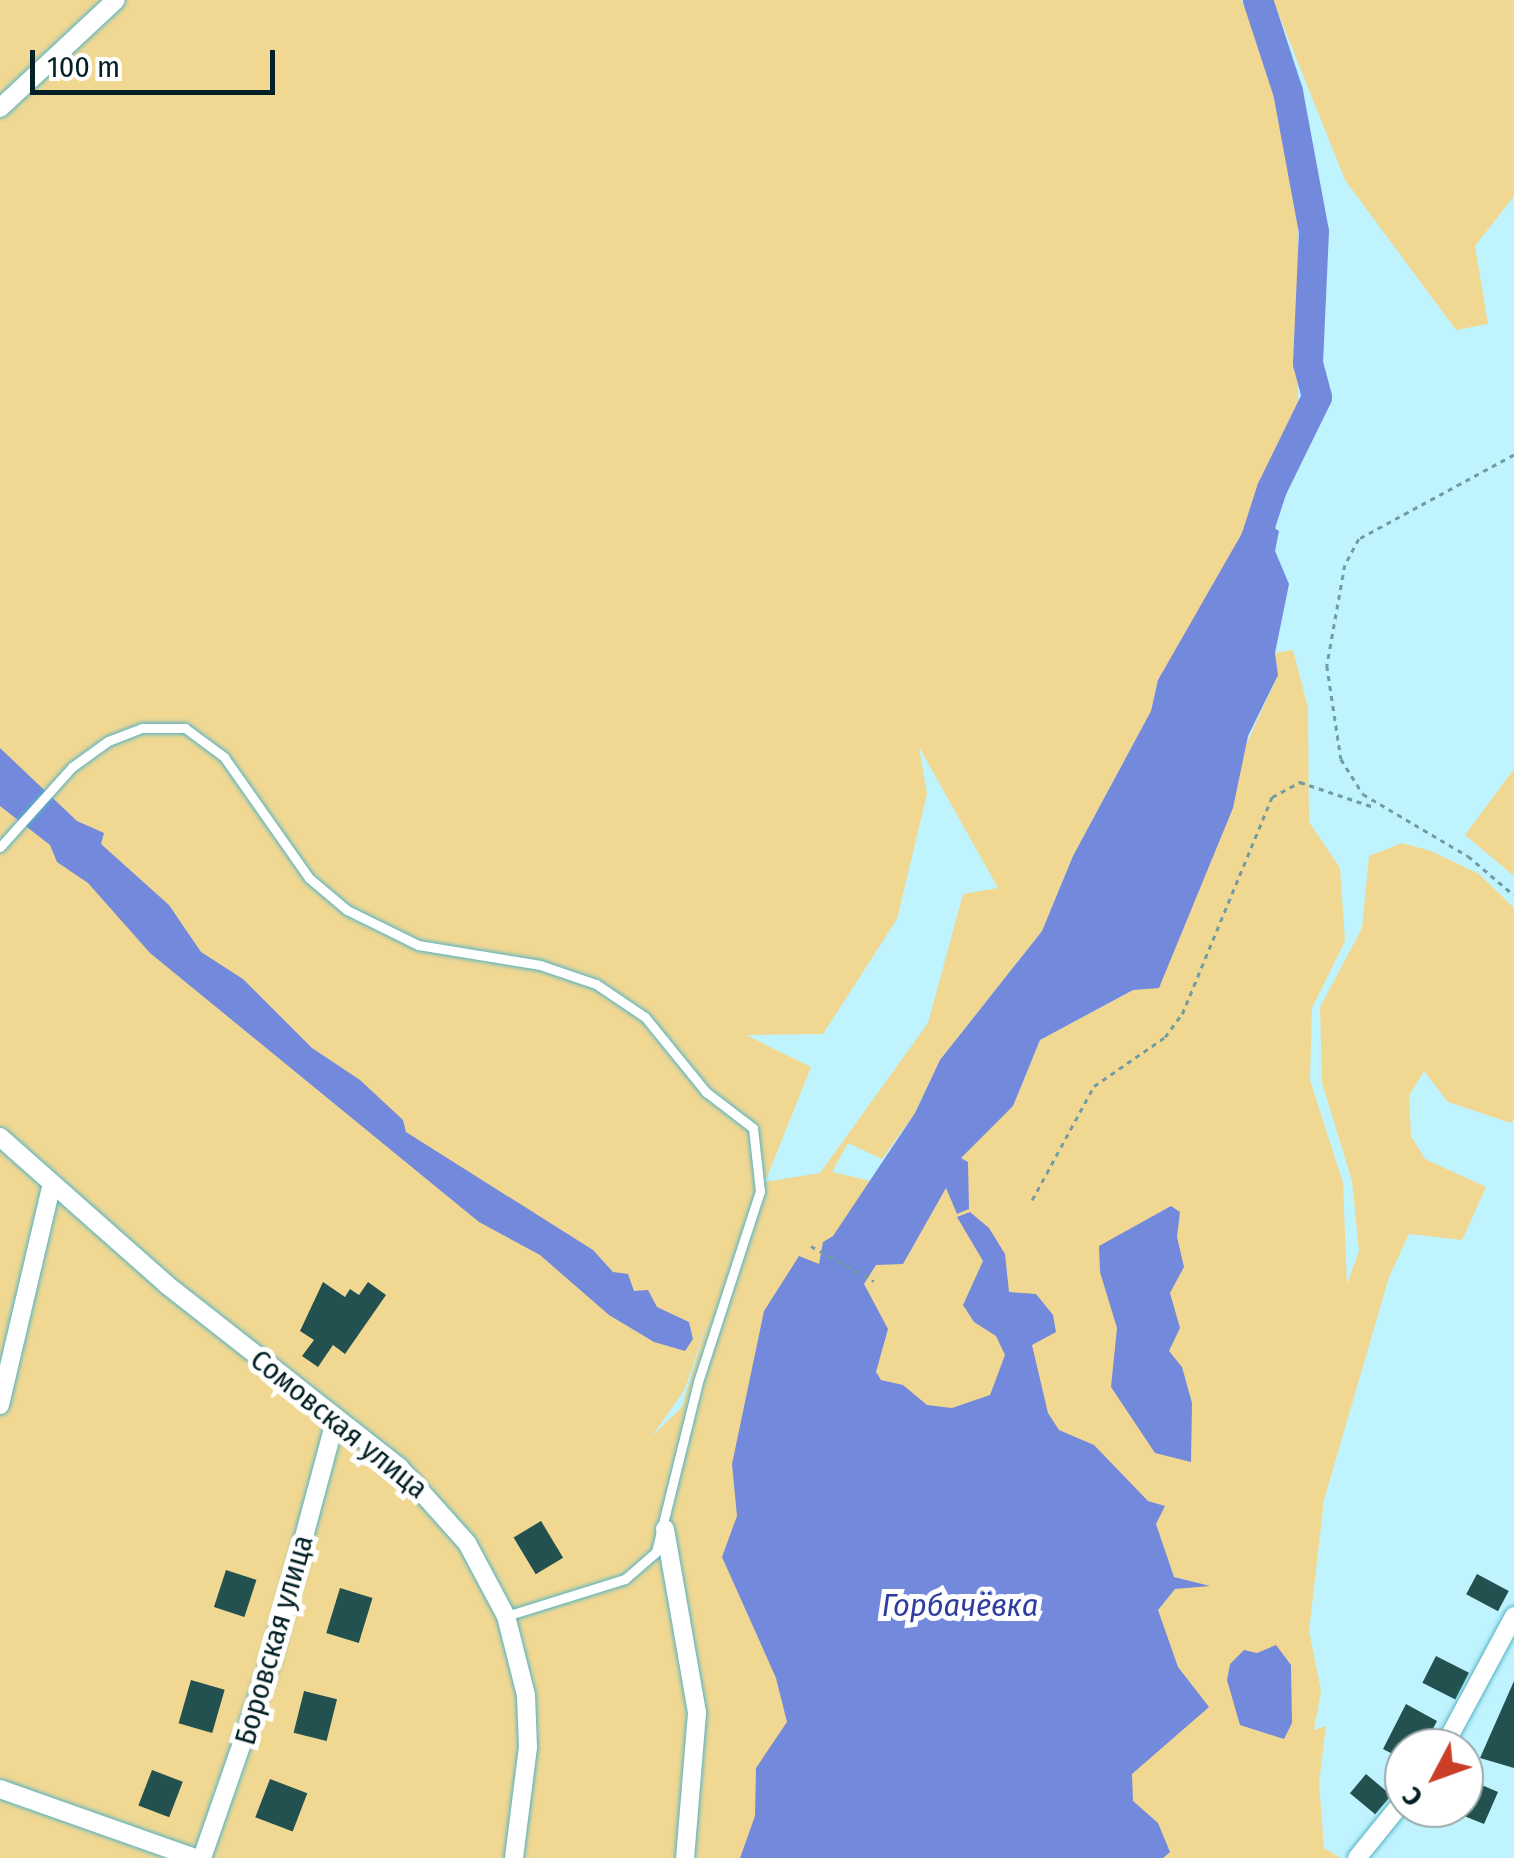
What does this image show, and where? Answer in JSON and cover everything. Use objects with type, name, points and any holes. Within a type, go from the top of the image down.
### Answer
[{"type":"street","points":[[0,108],[116,0]]},
{"type":"street","name":"Сомовская улица","points":[[0,1137],[51,1187],[399,1467],[450,1520],[506,1616],[526,1695],[528,1733],[514,1858]]},
{"type":"street","points":[[0,1406],[51,1187]]},
{"type":"street","name":"Боровская улица","points":[[198,1858],[271,1660],[336,1418]]},
{"type":"street","points":[[664,1529],[686,1620],[697,1713],[685,1858]]},
{"type":"street","points":[[1453,1728],[1514,1616]]},
{"type":"street","points":[[0,1790],[198,1858]]},
{"type":"street","points":[[1357,1858],[1384,1825]]},
{"type":"lane","points":[[3,843],[63,777],[122,734],[166,725],[185,728],[224,757],[310,878],[347,910],[418,946],[540,964],[596,984],[644,1017],[706,1092],[753,1128],[760,1191],[698,1382],[664,1529],[645,1566],[625,1580],[506,1616]]},
{"type":"path","points":[[1376,808],[1341,759],[1327,666],[1351,550],[1380,522],[1514,454]]},
{"type":"path","points":[[1032,1200],[1094,1086],[1165,1037],[1182,1014],[1272,797],[1300,782],[1376,808],[1468,856],[1514,895]]},
{"type":"path","points":[[811,1246],[874,1281]]},
{"type":"shaded area","points":[[0,0],[1241,0],[1257,33],[1298,191],[1298,402],[1240,543],[1158,680],[1151,711],[1073,856],[1042,931],[940,1060],[915,1113],[882,1159],[848,1143],[832,1172],[940,1197],[968,1144],[1013,1106],[1040,1040],[1133,990],[1278,675],[1275,653],[1293,650],[1308,708],[1309,822],[1340,868],[1345,941],[1312,1008],[1310,1080],[1343,1183],[1347,1284],[1359,1251],[1352,1181],[1322,1083],[1320,1007],[1362,928],[1369,856],[1402,843],[1431,851],[1479,874],[1514,908],[1514,1118],[1511,1123],[1448,1102],[1424,1071],[1409,1096],[1411,1136],[1425,1159],[1486,1187],[1462,1240],[1409,1234],[1389,1277],[1324,1500],[1309,1631],[1321,1691],[1314,1730],[1326,1726],[1319,1782],[1324,1848],[1341,1858],[0,1858]],"holes":[[[919,747],[998,888],[963,894],[928,1023],[820,1173],[765,1182],[811,1067],[746,1035],[823,1034],[897,919],[927,794]],[[708,1319],[682,1407],[652,1436],[685,1389]]]},
{"type":"shaded area","points":[[1273,0],[1514,0],[1514,196],[1475,246],[1488,324],[1456,330],[1345,180]]},
{"type":"shaded area","points":[[1514,769],[1514,876],[1465,835]]},
{"type":"water","name":"Горбачёвка","points":[[1253,514],[1279,531],[1275,551],[1289,584],[1275,653],[1278,675],[1248,736],[1233,808],[1159,988],[1133,990],[1040,1040],[1013,1106],[961,1158],[968,1162],[969,1209],[957,1214],[946,1188],[903,1264],[876,1265],[864,1284],[888,1329],[876,1372],[881,1380],[903,1385],[927,1405],[952,1408],[990,1395],[1005,1355],[996,1336],[974,1322],[963,1305],[983,1261],[957,1217],[970,1212],[989,1228],[1005,1254],[1009,1292],[1036,1294],[1053,1315],[1056,1332],[1032,1345],[1048,1413],[1059,1430],[1094,1445],[1148,1501],[1165,1506],[1156,1524],[1174,1577],[1210,1586],[1175,1589],[1158,1610],[1178,1667],[1209,1707],[1132,1774],[1133,1801],[1158,1823],[1170,1852],[1163,1858],[740,1858],[755,1816],[756,1768],[787,1722],[776,1678],[722,1557],[737,1516],[732,1464],[764,1311],[799,1256],[819,1264],[823,1242],[833,1236],[915,1113],[940,1060],[1042,931],[1073,856],[1151,711],[1158,680]]},
{"type":"water","points":[[0,748],[77,821],[104,833],[101,844],[169,905],[201,952],[243,979],[312,1048],[360,1080],[403,1120],[406,1132],[593,1250],[613,1272],[628,1274],[634,1291],[648,1290],[657,1307],[689,1322],[693,1339],[685,1351],[654,1342],[609,1315],[540,1255],[479,1222],[150,953],[88,883],[57,862],[50,845],[0,806]]},
{"type":"water","points":[[1171,1206],[1180,1212],[1177,1237],[1184,1267],[1170,1293],[1180,1328],[1169,1351],[1182,1367],[1192,1403],[1191,1462],[1155,1453],[1111,1387],[1117,1328],[1100,1272],[1099,1246]]},
{"type":"water","points":[[1276,1645],[1291,1665],[1292,1723],[1284,1739],[1240,1725],[1227,1680],[1230,1664],[1244,1650],[1257,1653]]},
{"type":"building","points":[[323,1282],[345,1297],[350,1289],[359,1295],[368,1282],[386,1295],[345,1354],[333,1345],[318,1367],[302,1356],[314,1340],[300,1331]]},
{"type":"building","points":[[541,1521],[563,1558],[536,1574],[514,1537]]},
{"type":"building","points":[[226,1570],[256,1580],[244,1617],[214,1607]]},
{"type":"building","points":[[1477,1574],[1509,1591],[1498,1611],[1466,1594]]},
{"type":"building","points":[[340,1588],[373,1598],[359,1643],[326,1633]]},
{"type":"building","points":[[1436,1656],[1469,1673],[1455,1700],[1422,1683]]},
{"type":"building","points":[[191,1680],[225,1690],[212,1733],[179,1723]]},
{"type":"building","points":[[1514,1681],[1514,1768],[1484,1759],[1484,1749]]},
{"type":"building","points":[[304,1691],[337,1699],[327,1741],[294,1733]]},
{"type":"building","points":[[1406,1704],[1437,1721],[1433,1728],[1394,1728]]},
{"type":"building","points":[[152,1770],[183,1782],[169,1817],[138,1805]]},
{"type":"building","points":[[1366,1774],[1384,1789],[1384,1804],[1375,1814],[1350,1793]]},
{"type":"building","points":[[270,1779],[307,1793],[293,1832],[255,1817]]},
{"type":"building","points":[[1484,1786],[1498,1792],[1484,1824]]},
{"type":"waterway","points":[[1250,557],[1272,489],[1317,397],[1308,363],[1314,232],[1288,92],[1258,0]]}]
